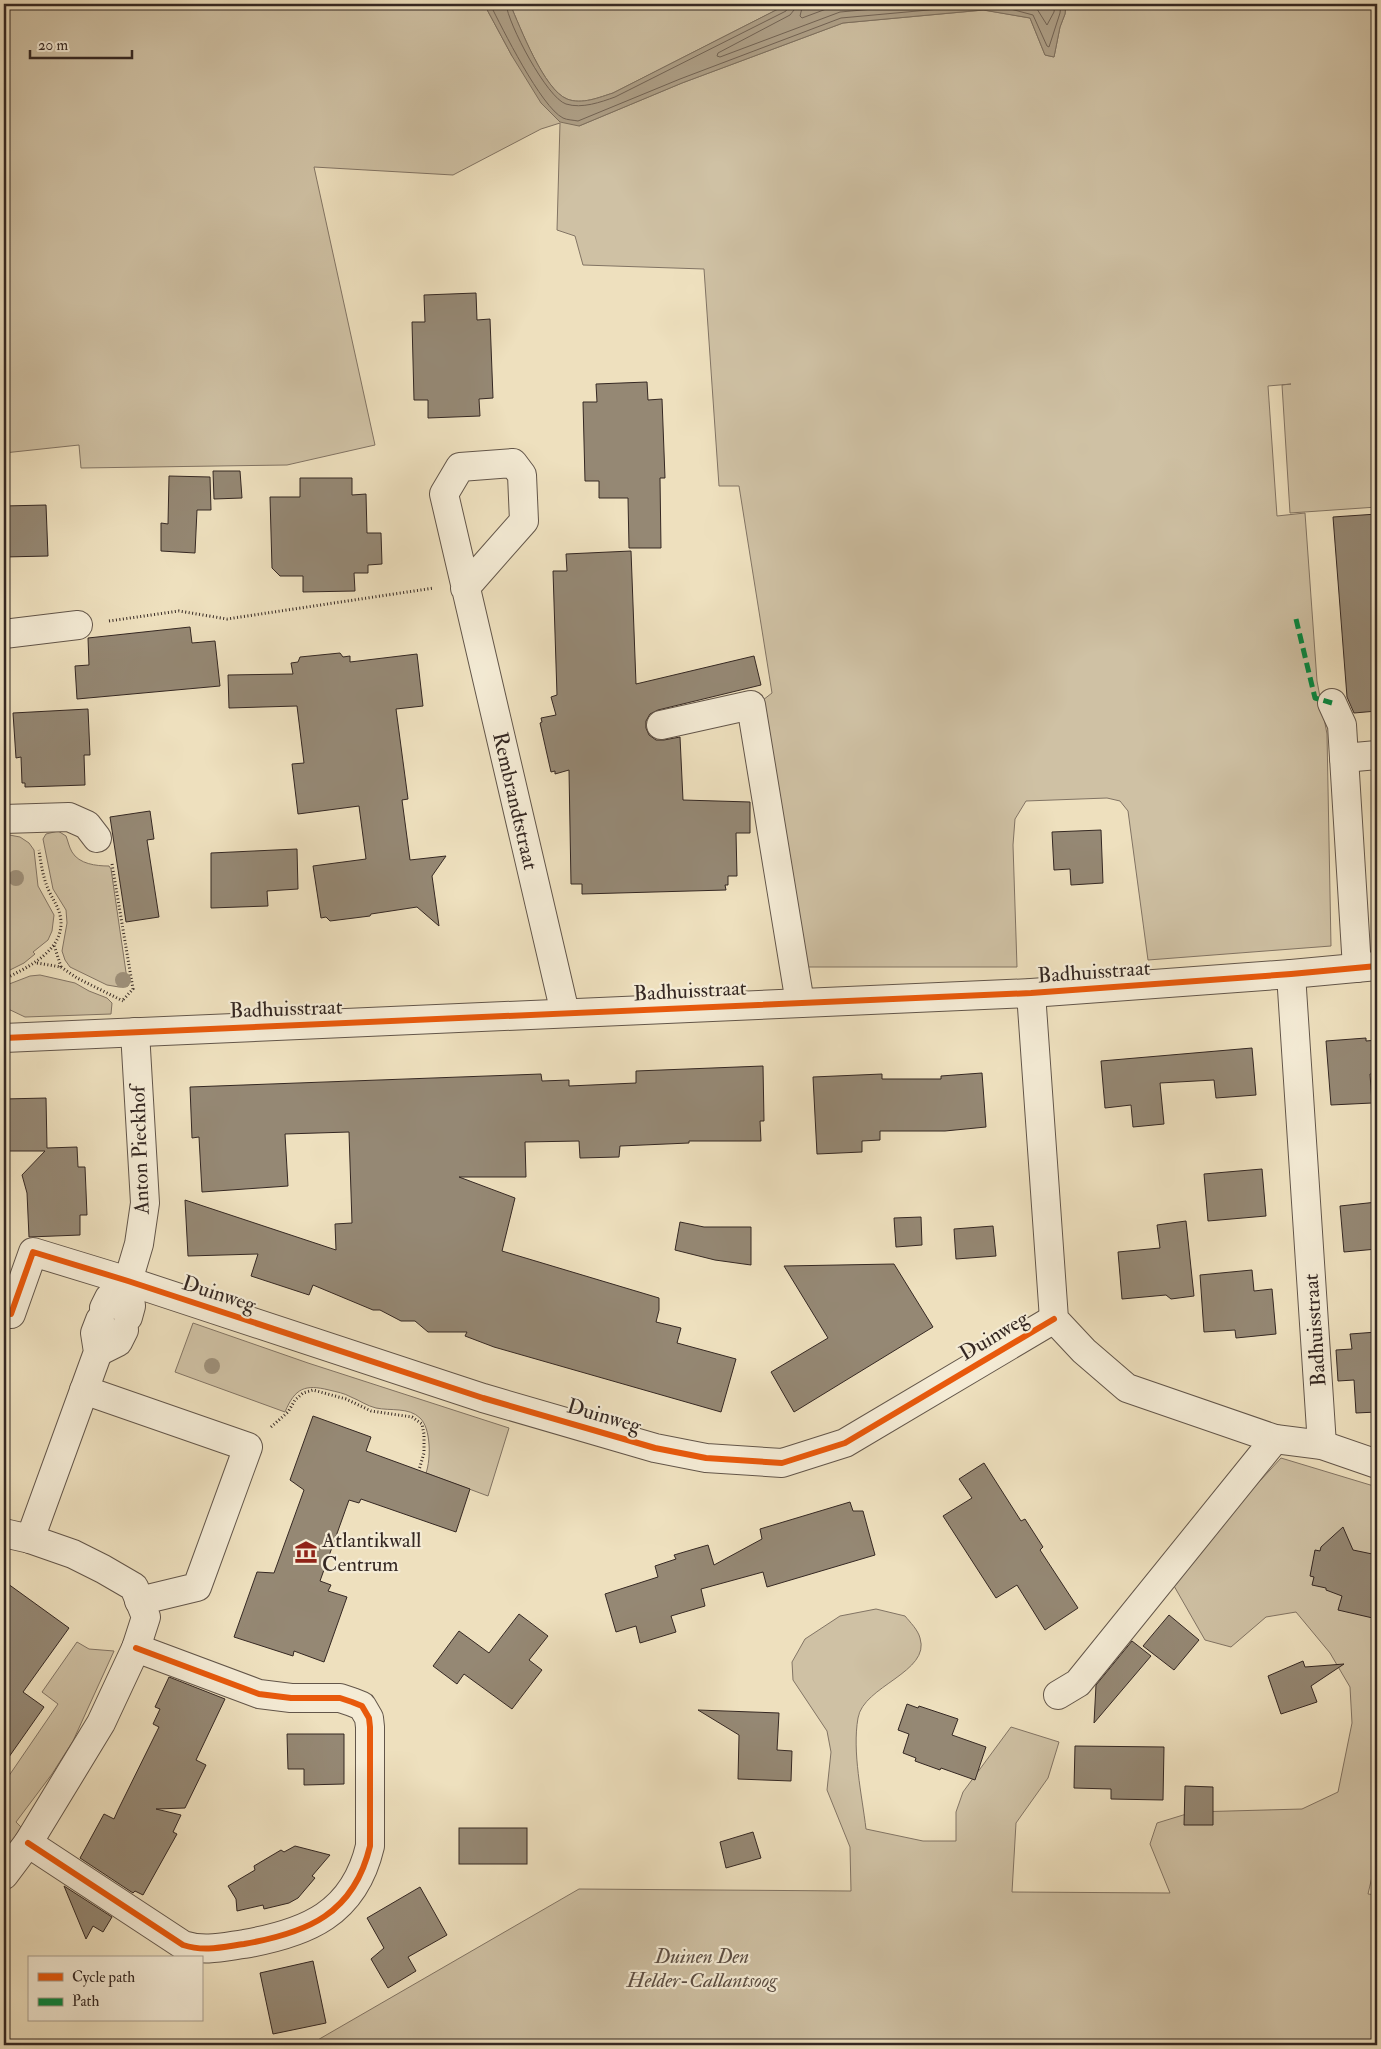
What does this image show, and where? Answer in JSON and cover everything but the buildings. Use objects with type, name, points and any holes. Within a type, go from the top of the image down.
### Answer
[{"type":"street","name":"Rembrandtstraat","points":[[465,586],[565,1013]]},
{"type":"street","points":[[4,634],[78,625]]},
{"type":"street","points":[[1332,703],[1342,725],[1367,967]]},
{"type":"street","points":[[661,725],[751,705],[800,1003]]},
{"type":"street","points":[[1344,758],[1377,755]]},
{"type":"street","points":[[4,820],[69,817],[86,825],[97,838]]},
{"type":"street","name":"Badhuisstraat","points":[[4,1038],[1031,993],[1367,967]]},
{"type":"street","name":"Badhuisstraat","points":[[1291,974],[1322,1445]]},
{"type":"street","name":"Duinweg","points":[[1031,993],[1054,1319],[1084,1351],[1127,1388],[1275,1439],[1322,1445],[1377,1464]]},
{"type":"street","name":"Anton Pieckhof","points":[[128,1282],[140,1244],[145,1203],[135,1032]]},
{"type":"street","points":[[11,1314],[32,1252],[128,1282],[131,1306],[114,1319],[118,1342],[98,1352],[30,1539]]},
{"type":"street","name":"Duinweg","points":[[128,1282],[483,1398],[655,1448],[706,1458],[782,1463],[845,1442],[1054,1319]]},
{"type":"street","points":[[84,1390],[248,1446],[197,1587],[139,1601]]},
{"type":"street","points":[[1058,1695],[1078,1683],[1275,1439]]},
{"type":"street","points":[[4,1533],[30,1539],[73,1554],[104,1569],[134,1587],[146,1617],[136,1648],[101,1723],[28,1843],[4,1875]]},
{"type":"street","points":[[28,1843],[184,1945],[193,1948],[209,1949],[296,1932],[322,1920],[358,1882],[366,1864],[370,1846],[370,1727],[369,1718],[362,1706],[340,1698],[291,1698],[259,1694],[136,1648]]},
{"type":"path","points":[[78,625],[179,611],[227,619],[465,586]]},
{"type":"path","points":[[97,838],[112,865],[133,989],[122,1000]]},
{"type":"path","points":[[4,979],[37,963],[54,944],[61,929],[61,918],[57,905],[45,881],[38,842]]},
{"type":"path","points":[[54,944],[61,967]]},
{"type":"path","points":[[37,963],[61,967],[77,978],[122,1000],[130,1010],[135,1032]]},
{"type":"path","points":[[248,1446],[288,1412],[295,1400],[303,1393],[313,1390],[346,1399],[371,1411],[412,1417],[422,1424],[424,1453],[419,1470]]},
{"type":"green space","points":[[4,4],[484,4],[512,56],[579,126],[682,83],[843,23],[984,10],[1030,18],[1045,55],[1054,57],[1066,4],[1377,4],[1377,507],[1290,513],[1282,385],[1291,384],[1268,386],[1277,516],[1305,513],[1317,681],[1327,734],[1331,946],[1148,960],[1128,811],[1120,801],[1107,798],[1026,801],[1015,819],[1013,845],[1017,967],[804,967],[763,700],[772,693],[739,486],[719,486],[704,269],[583,265],[575,236],[557,230],[560,123],[541,129],[453,175],[314,167],[375,445],[287,465],[81,468],[79,445],[4,453]]},
{"type":"green space","points":[[510,4],[788,4],[613,93],[591,100],[573,101],[558,93],[541,71]]},
{"type":"green space","points":[[58,831],[66,836],[72,852],[83,862],[109,866],[111,869],[128,986],[107,985],[70,967],[65,960],[62,951],[67,923],[66,910],[53,889],[43,839],[46,834]]},
{"type":"green space","points":[[4,834],[20,837],[29,843],[34,850],[38,886],[54,915],[52,931],[48,940],[33,952],[35,954],[24,963],[4,973]]},
{"type":"green space","points":[[40,975],[75,983],[107,998],[112,1003],[111,1014],[25,1017],[4,1007],[4,986],[30,976]]},
{"type":"green space","points":[[193,1323],[308,1363],[509,1428],[488,1496],[426,1473],[429,1460],[428,1436],[424,1423],[410,1412],[376,1408],[343,1394],[321,1388],[307,1388],[297,1393],[285,1412],[175,1372]]},
{"type":"green space","name":"Duinen Den Helder-Callantsoog","points":[[1281,1458],[1377,1487],[1377,1855],[1368,1894],[1377,1895],[1377,2045],[309,2045],[579,1889],[851,1891],[850,1847],[827,1790],[831,1752],[827,1731],[793,1680],[792,1662],[805,1639],[840,1616],[876,1609],[905,1616],[916,1629],[920,1638],[921,1650],[916,1660],[907,1670],[871,1697],[863,1707],[858,1718],[856,1731],[857,1759],[866,1829],[923,1841],[956,1841],[956,1812],[963,1792],[1011,1727],[1059,1742],[1048,1778],[1016,1823],[1012,1892],[1170,1893],[1150,1844],[1157,1823],[1193,1812],[1302,1809],[1338,1792],[1352,1723],[1350,1687],[1330,1653],[1296,1612],[1266,1617],[1231,1647],[1205,1640],[1170,1579]]},
{"type":"green space","points":[[77,1642],[89,1649],[114,1651],[73,1741],[52,1774],[16,1822],[25,1831],[4,1862],[4,1783],[58,1704],[42,1692]]},
{"type":"water","points":[[484,4],[510,4],[526,42],[550,84],[567,99],[579,101],[591,100],[613,93],[788,4],[1066,4],[1054,57],[1045,55],[1030,18],[983,10],[843,23],[682,83],[579,126],[560,122],[541,103],[512,56]]},
{"type":"marked path","points":[[1296,619],[1315,698],[1332,703]]},
{"type":"cycle path","points":[[4,1038],[1031,993],[1377,966]]},
{"type":"cycle path","points":[[11,1314],[33,1252],[128,1281],[483,1398],[655,1448],[706,1458],[782,1463],[845,1443],[1054,1319]]},
{"type":"cycle path","points":[[28,1843],[183,1945],[198,1948],[244,1944],[288,1934],[307,1926],[325,1916],[340,1904],[363,1869],[370,1846],[370,1727],[369,1718],[362,1706],[340,1698],[291,1698],[259,1694],[136,1648]]},
{"type":"place","name":"Atlantikwall Centrum","points":[[306,1552]]}]
